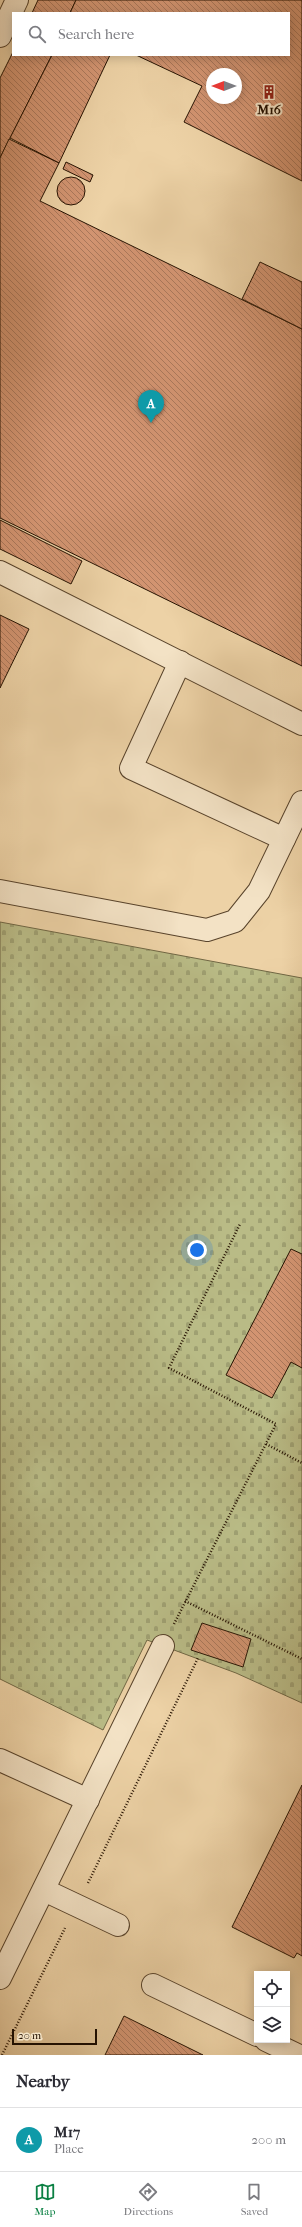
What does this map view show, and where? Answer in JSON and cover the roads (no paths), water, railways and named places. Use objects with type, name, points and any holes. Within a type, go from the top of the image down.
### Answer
[{"type":"lane","points":[[0,36],[17,0]]},
{"type":"lane","points":[[0,572],[302,724]]},
{"type":"lane","points":[[180,662],[131,768],[284,839]]},
{"type":"lane","points":[[0,891],[207,930],[235,921],[260,891],[302,802]]},
{"type":"lane","points":[[0,1978],[163,1646]]},
{"type":"lane","points":[[0,1760],[88,1800]]},
{"type":"lane","points":[[44,1890],[118,1925]]},
{"type":"lane","points":[[153,1985],[254,2035]]},
{"type":"lane","points":[[272,2043],[297,2055]]},
{"type":"place","name":"M16","points":[[269,92]]},
{"type":"place","name":"M17","points":[[151,423]]}]
